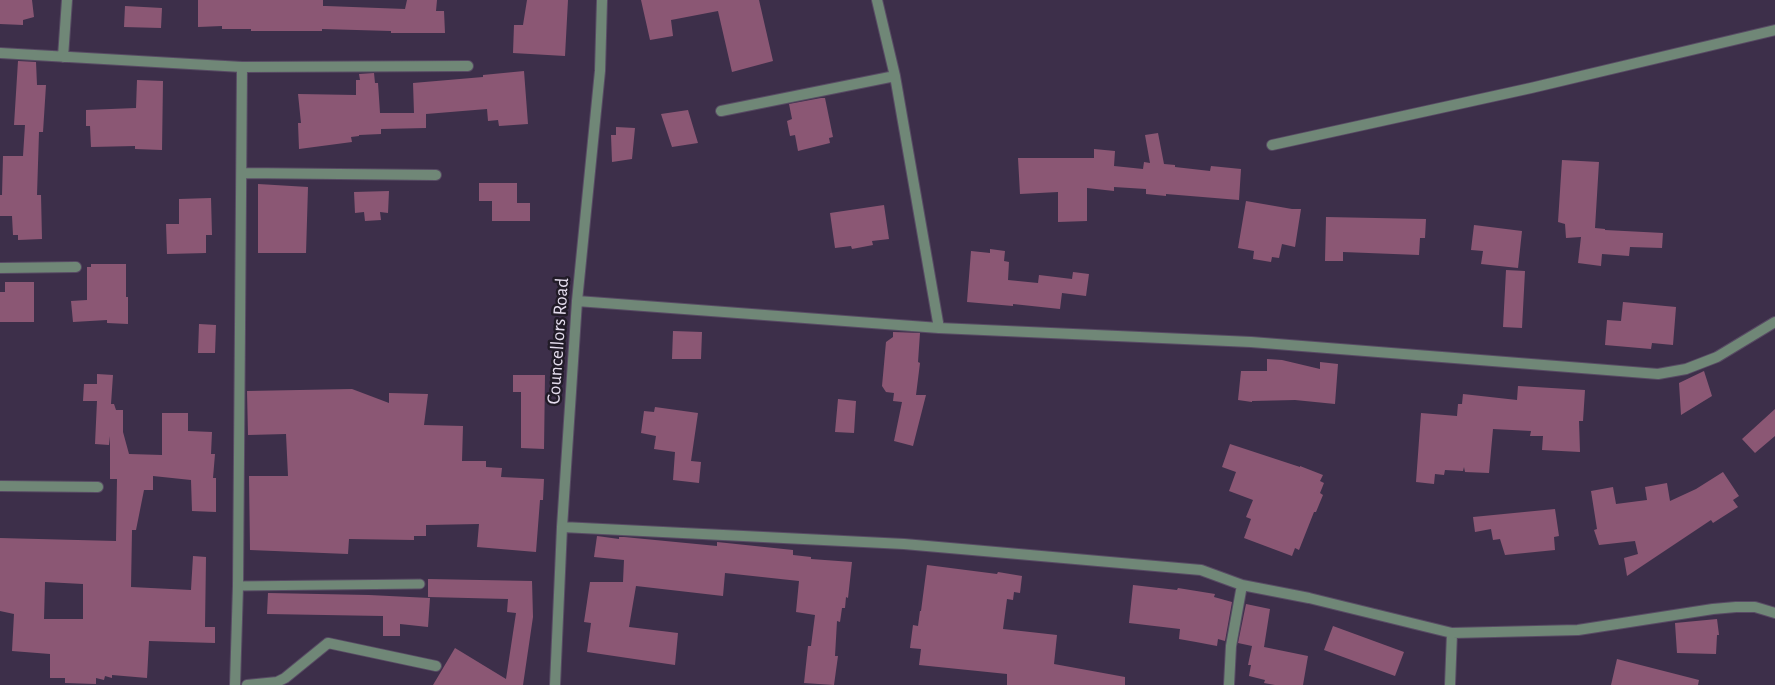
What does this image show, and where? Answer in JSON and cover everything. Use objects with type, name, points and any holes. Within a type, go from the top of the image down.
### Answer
[{"type":"street","points":[[63,57],[67,0]]},
{"type":"street","name":"Councellors Road","points":[[555,685],[562,527],[577,301],[600,71],[602,0]]},
{"type":"street","points":[[877,0],[895,76],[939,328]]},
{"type":"street","points":[[1272,145],[1541,86],[1775,30]]},
{"type":"street","points":[[0,53],[242,67],[468,66]]},
{"type":"street","points":[[235,685],[238,586],[242,67]]},
{"type":"street","points":[[721,111],[895,76]]},
{"type":"street","points":[[242,174],[436,175]]},
{"type":"street","points":[[0,268],[76,267]]},
{"type":"street","points":[[577,301],[939,328],[1251,342],[1658,374],[1686,369],[1716,357],[1775,322]]},
{"type":"street","points":[[0,486],[98,487]]},
{"type":"street","points":[[562,527],[914,545],[1202,570],[1242,585],[1309,598],[1452,633],[1578,630],[1713,608],[1755,607],[1775,613]]},
{"type":"street","points":[[1229,685],[1231,646],[1242,585]]},
{"type":"street","points":[[1450,685],[1452,633]]},
{"type":"street","points":[[248,685],[277,682],[285,678],[328,643],[436,666]]},
{"type":"lane","points":[[238,586],[420,584]]},
{"type":"building","points":[[0,0],[32,0],[34,17],[23,20],[23,25],[0,24]]},
{"type":"building","points":[[198,0],[323,0],[323,6],[405,9],[407,0],[437,0],[436,11],[444,11],[445,33],[391,33],[391,31],[322,29],[322,31],[251,31],[251,29],[222,29],[222,26],[198,27]]},
{"type":"building","points":[[527,0],[568,0],[565,56],[513,53],[514,25],[523,25]]},
{"type":"building","points":[[641,0],[759,0],[773,61],[732,72],[718,11],[671,20],[673,36],[650,40]]},
{"type":"building","points":[[125,6],[162,8],[161,28],[124,27]]},
{"type":"building","points":[[18,61],[36,62],[37,85],[46,85],[43,132],[39,132],[37,195],[41,195],[42,239],[18,240],[18,235],[13,235],[12,216],[0,216],[3,156],[23,156],[25,125],[14,125]]},
{"type":"building","points":[[524,71],[528,124],[499,126],[498,120],[488,121],[487,109],[426,114],[426,128],[381,129],[381,134],[351,137],[352,142],[299,149],[298,123],[301,123],[298,94],[356,95],[356,80],[360,80],[359,74],[374,73],[375,83],[378,83],[380,113],[414,113],[413,83],[483,77],[483,75]]},
{"type":"building","points":[[137,80],[163,81],[162,150],[135,149],[135,146],[91,147],[90,126],[86,126],[86,110],[136,108]]},
{"type":"building","points":[[825,98],[833,137],[829,138],[830,143],[798,151],[795,135],[790,136],[787,121],[792,119],[789,104]]},
{"type":"building","points":[[688,110],[698,143],[672,147],[661,114]]},
{"type":"building","points":[[616,127],[635,128],[632,159],[612,162],[611,135],[616,135]]},
{"type":"building","points":[[1158,133],[1164,164],[1210,171],[1211,166],[1241,169],[1239,200],[1146,194],[1146,189],[1114,187],[1114,191],[1087,188],[1087,221],[1058,222],[1058,192],[1020,194],[1018,158],[1094,158],[1094,149],[1115,151],[1114,166],[1143,169],[1144,162],[1150,163],[1145,135]]},
{"type":"building","points":[[1562,160],[1599,162],[1595,228],[1663,233],[1662,248],[1630,247],[1629,256],[1602,254],[1601,266],[1578,263],[1581,237],[1566,238],[1565,224],[1558,222]]},
{"type":"building","points":[[479,183],[517,183],[517,203],[530,203],[530,221],[492,221],[492,201],[479,201]]},
{"type":"building","points":[[258,184],[308,187],[306,253],[258,253]]},
{"type":"building","points":[[389,191],[388,213],[380,212],[381,220],[365,221],[364,212],[355,213],[354,192]]},
{"type":"building","points":[[211,198],[212,235],[206,235],[206,253],[167,254],[166,224],[179,224],[179,199]]},
{"type":"building","points":[[1246,201],[1301,209],[1295,247],[1282,244],[1279,258],[1272,257],[1271,262],[1253,259],[1254,251],[1238,248]]},
{"type":"building","points":[[884,205],[889,239],[872,241],[873,245],[852,249],[851,246],[835,248],[830,213]]},
{"type":"building","points":[[1326,217],[1426,219],[1425,238],[1420,238],[1419,255],[1343,252],[1343,261],[1325,261]]},
{"type":"building","points":[[1474,225],[1522,231],[1518,268],[1481,264],[1483,251],[1471,250]]},
{"type":"building","points":[[990,249],[1005,251],[1004,261],[1009,262],[1008,280],[1038,283],[1039,275],[1072,279],[1073,272],[1089,274],[1086,296],[1062,293],[1060,309],[967,302],[971,251],[990,253]]},
{"type":"building","points":[[91,264],[126,264],[128,324],[107,323],[107,320],[73,322],[71,301],[87,300],[87,267],[91,267]]},
{"type":"building","points":[[1506,270],[1525,271],[1522,328],[1503,327]]},
{"type":"building","points":[[5,282],[34,282],[34,322],[0,322],[0,292],[5,292]]},
{"type":"building","points":[[1623,302],[1676,307],[1673,345],[1652,343],[1651,349],[1605,345],[1607,320],[1621,321]]},
{"type":"building","points":[[199,324],[216,325],[215,353],[198,353]]},
{"type":"building","points":[[673,331],[702,332],[701,359],[672,359]]},
{"type":"building","points":[[893,332],[920,333],[918,362],[920,363],[916,395],[926,395],[913,446],[894,441],[902,402],[893,401],[894,393],[886,392],[882,386],[886,342],[893,337]]},
{"type":"building","points":[[1267,359],[1282,360],[1320,369],[1320,362],[1338,364],[1335,404],[1295,400],[1252,402],[1238,400],[1241,371],[1267,371]]},
{"type":"building","points":[[1704,371],[1712,396],[1681,415],[1679,383]]},
{"type":"building","points":[[97,374],[113,375],[111,404],[114,404],[116,410],[123,410],[123,432],[129,454],[162,455],[162,413],[188,413],[188,431],[212,432],[211,454],[215,454],[213,478],[216,478],[216,512],[192,511],[191,480],[153,476],[153,490],[144,490],[136,530],[132,530],[131,587],[191,590],[193,556],[206,557],[205,627],[215,627],[215,643],[149,641],[147,678],[112,675],[112,678],[105,676],[104,680],[96,678],[96,684],[65,683],[65,678],[50,678],[50,654],[12,651],[14,614],[0,611],[0,538],[116,541],[117,479],[110,479],[110,436],[109,445],[95,444],[97,401],[83,401],[84,384],[97,384]],"holes":[[[45,582],[83,584],[83,619],[44,619]]]},
{"type":"building","points":[[513,375],[545,375],[544,449],[521,448],[521,392],[513,392]]},
{"type":"building","points":[[1518,386],[1585,390],[1583,421],[1579,421],[1580,452],[1542,450],[1543,436],[1530,436],[1531,431],[1493,429],[1489,473],[1465,472],[1464,467],[1463,471],[1445,470],[1444,475],[1435,474],[1434,484],[1416,482],[1421,413],[1457,416],[1458,404],[1462,404],[1463,394],[1517,400]]},
{"type":"building","points":[[352,389],[389,403],[389,393],[428,394],[424,425],[463,426],[462,461],[486,461],[486,467],[502,468],[501,477],[544,479],[543,500],[540,500],[536,552],[477,547],[479,524],[426,525],[426,536],[414,536],[414,540],[349,539],[348,554],[250,550],[249,476],[288,476],[286,434],[248,435],[247,391]]},
{"type":"building","points":[[838,399],[856,401],[854,433],[835,432]]},
{"type":"building","points":[[655,407],[698,413],[691,461],[701,462],[699,483],[673,480],[675,452],[654,449],[656,436],[641,433],[644,411],[654,412]]},
{"type":"building","points":[[1775,409],[1775,436],[1755,453],[1742,439]]},
{"type":"building","points":[[1230,444],[1323,475],[1320,481],[1324,483],[1320,493],[1323,495],[1299,550],[1295,548],[1292,556],[1244,538],[1251,519],[1246,517],[1253,500],[1229,491],[1236,472],[1222,467]]},
{"type":"building","points":[[1723,472],[1739,496],[1733,500],[1738,507],[1713,523],[1711,520],[1627,576],[1624,558],[1638,554],[1635,541],[1599,545],[1594,530],[1597,529],[1591,491],[1613,487],[1616,504],[1647,500],[1645,487],[1667,483],[1670,501],[1696,489]]},
{"type":"building","points":[[1555,509],[1559,536],[1554,537],[1555,550],[1505,555],[1500,539],[1493,540],[1491,529],[1475,532],[1473,517]]},
{"type":"building","points":[[597,536],[717,546],[717,542],[793,550],[793,555],[811,557],[811,559],[852,562],[848,598],[846,597],[845,608],[842,608],[840,622],[837,621],[835,656],[838,656],[834,685],[804,683],[808,646],[811,646],[815,615],[796,612],[799,581],[725,573],[723,596],[636,586],[629,627],[678,633],[675,665],[587,652],[591,623],[584,622],[590,582],[623,582],[624,560],[594,557]]},
{"type":"building","points":[[927,565],[1022,576],[1020,593],[1014,592],[1013,600],[1007,599],[1003,629],[1057,635],[1054,664],[1125,677],[1125,685],[1007,685],[1007,674],[919,665],[921,649],[910,648],[913,625],[918,626]]},
{"type":"building","points":[[428,579],[532,581],[533,617],[523,685],[433,685],[455,648],[506,679],[516,613],[507,612],[508,599],[428,597]]},
{"type":"building","points":[[1133,585],[1177,590],[1178,588],[1215,594],[1214,597],[1232,602],[1225,641],[1218,639],[1217,646],[1179,639],[1180,629],[1129,623]]},
{"type":"building","points":[[268,593],[430,598],[428,627],[400,624],[400,636],[383,636],[383,616],[267,614]]},
{"type":"building","points":[[1246,604],[1270,609],[1264,647],[1308,656],[1303,685],[1275,685],[1264,683],[1265,680],[1249,676],[1251,665],[1248,665],[1252,646],[1238,643]]},
{"type":"building","points":[[1717,619],[1719,635],[1717,635],[1716,654],[1677,653],[1675,623]]},
{"type":"building","points":[[1333,626],[1404,652],[1395,676],[1324,650]]},
{"type":"building","points":[[1617,659],[1699,680],[1698,685],[1611,685]]}]
